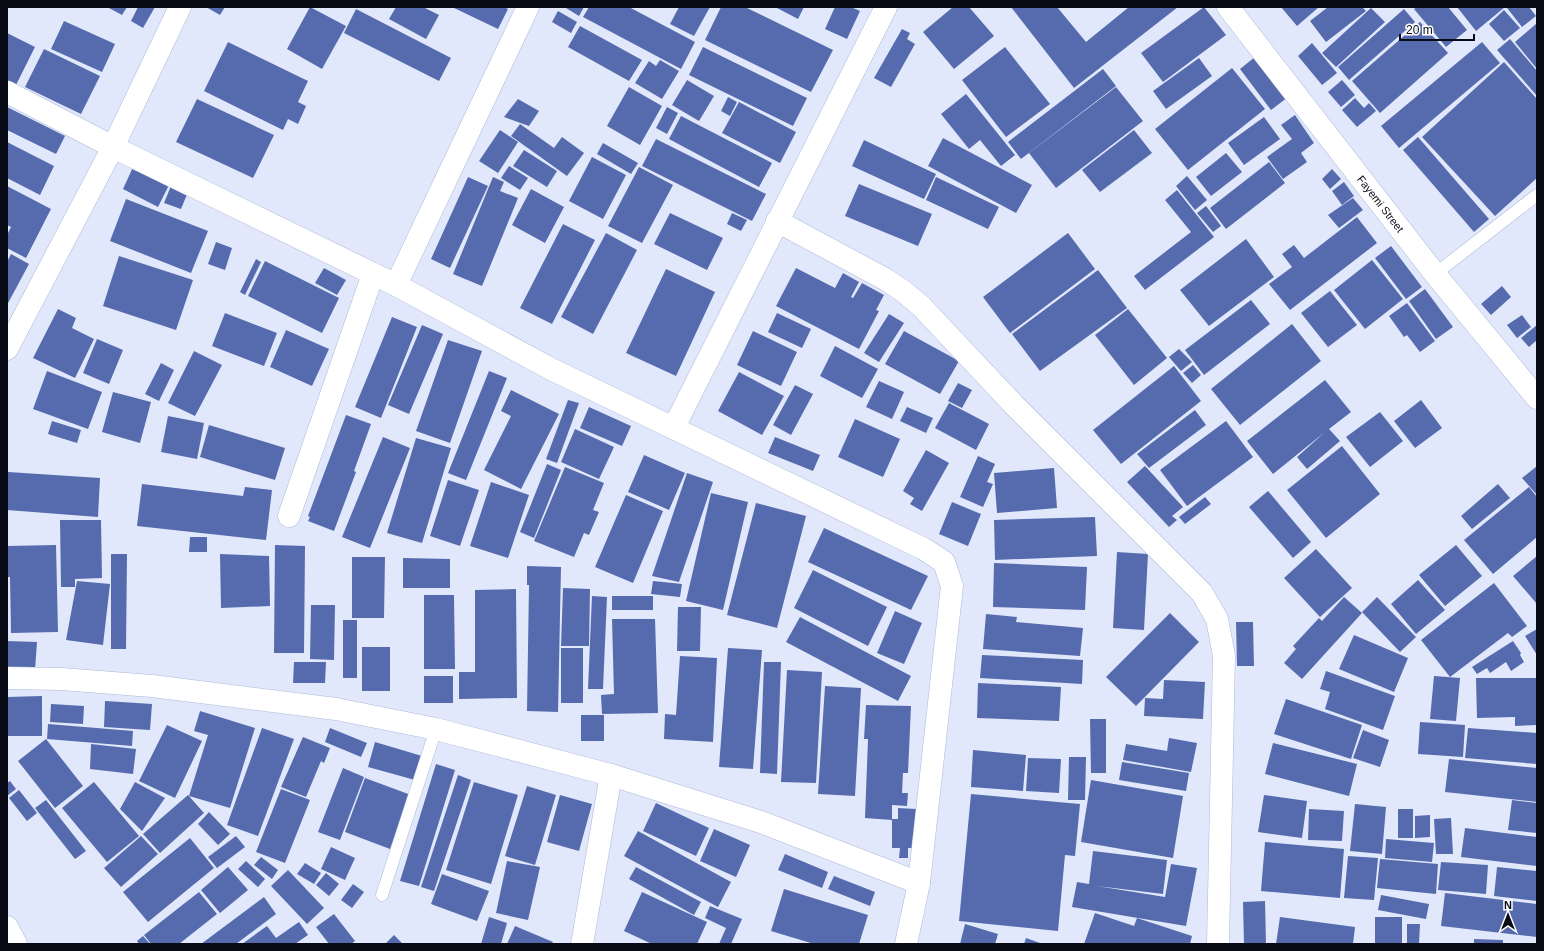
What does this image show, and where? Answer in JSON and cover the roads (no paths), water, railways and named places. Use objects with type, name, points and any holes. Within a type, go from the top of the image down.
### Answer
[{"type":"street","points":[[7,349],[113,147],[180,7]]},
{"type":"street","points":[[396,285],[528,7]]},
{"type":"street","points":[[674,427],[886,7]]},
{"type":"street","name":"Fayemi Street","points":[[1228,7],[1435,274],[1537,398]]},
{"type":"street","points":[[7,92],[113,147],[396,285],[551,369],[674,427],[924,549],[944,562],[952,586],[919,884],[906,944]]},
{"type":"street","points":[[777,221],[885,279],[903,291],[921,306],[1014,405],[1202,593],[1217,619],[1224,656],[1218,944]]},
{"type":"street","points":[[289,516],[373,274]]},
{"type":"street","points":[[7,678],[61,679],[160,687],[336,709],[436,729],[611,775],[761,822],[919,884]]},
{"type":"street","points":[[582,944],[611,775]]},
{"type":"street","points":[[7,926],[16,944]]},
{"type":"lane","points":[[1435,274],[1537,195]]},
{"type":"lane","points":[[382,895],[436,729]]}]
